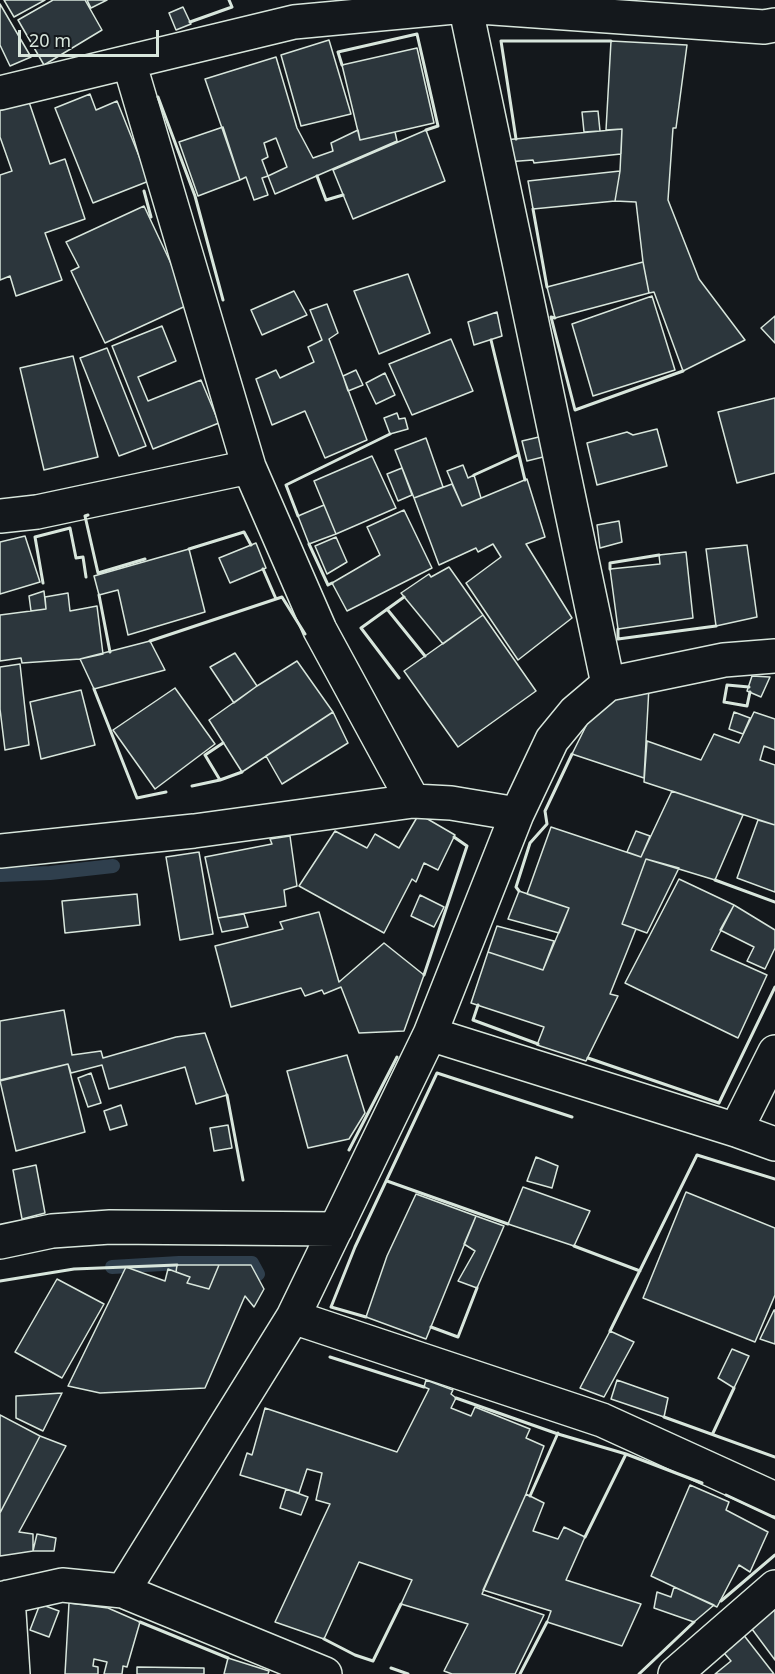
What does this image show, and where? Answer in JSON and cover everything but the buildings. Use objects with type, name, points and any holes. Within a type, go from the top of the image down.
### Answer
[{"type":"street","points":[[464,3],[608,684]]},
{"type":"street","points":[[0,93],[294,22],[464,3],[765,27],[775,25]]},
{"type":"street","points":[[129,62],[249,467],[320,630],[413,801]]},
{"type":"street","points":[[0,516],[37,512],[249,467]]},
{"type":"street","points":[[123,1591],[293,1317],[430,1034],[517,814],[552,740],[576,712],[608,684],[724,660],[775,656]]},
{"type":"street","points":[[0,851],[194,831],[413,801],[451,803],[517,814]]},
{"type":"street","points":[[430,1034],[775,1144]]},
{"type":"street","points":[[736,1130],[775,1052]]},
{"type":"street","points":[[0,1242],[52,1231],[110,1227],[336,1229]]},
{"type":"street","points":[[293,1317],[602,1420],[775,1499]]},
{"type":"street","points":[[13,1674],[4,1598],[62,1585],[123,1591],[325,1674]]},
{"type":"street","points":[[675,1674],[775,1587]]},
{"type":"waterway","points":[[0,875],[50,873],[113,866]]},
{"type":"waterway","points":[[112,1267],[179,1263],[252,1263],[258,1274]]},
{"type":"wall","points":[[190,22],[232,7],[229,0]]},
{"type":"wall","points":[[342,65],[338,52],[417,34],[438,126],[426,130]]},
{"type":"wall","points":[[516,139],[501,41],[611,41]]},
{"type":"wall","points":[[158,97],[195,196],[223,300]]},
{"type":"wall","points":[[317,176],[326,200],[343,195]]},
{"type":"wall","points":[[144,191],[151,217]]},
{"type":"wall","points":[[533,209],[547,287]]},
{"type":"wall","points":[[555,318],[551,317],[575,410],[683,371]]},
{"type":"wall","points":[[491,340],[525,480]]},
{"type":"wall","points":[[298,516],[286,485],[390,434]]},
{"type":"wall","points":[[474,475],[518,455]]},
{"type":"wall","points":[[88,515],[85,516],[98,573],[145,559]]},
{"type":"wall","points":[[43,583],[35,537],[70,528],[76,558],[83,557],[86,577]]},
{"type":"wall","points":[[189,549],[244,532],[251,545]]},
{"type":"wall","points":[[309,544],[328,585],[332,583]]},
{"type":"wall","points":[[610,569],[610,563],[659,555]]},
{"type":"wall","points":[[263,569],[276,599]]},
{"type":"wall","points":[[99,595],[110,652]]},
{"type":"wall","points":[[150,641],[282,597],[305,634]]},
{"type":"wall","points":[[399,678],[361,628],[404,597]]},
{"type":"wall","points":[[387,609],[425,656]]},
{"type":"wall","points":[[618,629],[618,639],[716,626]]},
{"type":"wall","points":[[749,687],[727,685],[724,702],[747,706],[750,692]]},
{"type":"wall","points":[[94,689],[137,798],[166,792]]},
{"type":"wall","points":[[220,780],[205,755],[223,743]]},
{"type":"wall","points":[[519,891],[516,887],[530,843],[547,824],[545,811],[572,754]]},
{"type":"wall","points":[[192,786],[242,772]]},
{"type":"wall","points":[[424,975],[467,846],[454,837]]},
{"type":"wall","points":[[715,880],[775,902]]},
{"type":"wall","points":[[588,1058],[719,1103],[775,987]]},
{"type":"wall","points":[[478,1005],[473,1020],[538,1044]]},
{"type":"wall","points":[[349,1150],[397,1057]]},
{"type":"wall","points":[[366,1317],[331,1307],[355,1247],[437,1073],[572,1117]]},
{"type":"wall","points":[[227,1095],[243,1180]]},
{"type":"wall","points":[[610,1331],[697,1155],[775,1179]]},
{"type":"wall","points":[[387,1181],[508,1224]]},
{"type":"wall","points":[[574,1246],[640,1271]]},
{"type":"wall","points":[[0,1281],[74,1269],[177,1265]]},
{"type":"wall","points":[[431,1327],[458,1337],[477,1288]]},
{"type":"wall","points":[[330,1357],[424,1387]]},
{"type":"wall","points":[[713,1433],[734,1388]]},
{"type":"wall","points":[[456,1398],[558,1434],[626,1454],[702,1483]]},
{"type":"wall","points":[[664,1417],[775,1457]]},
{"type":"wall","points":[[530,1496],[558,1433]]},
{"type":"wall","points":[[585,1537],[626,1454]]},
{"type":"wall","points":[[726,1495],[775,1518]]},
{"type":"wall","points":[[721,1601],[775,1555]]},
{"type":"wall","points":[[324,1639],[355,1655],[373,1661],[401,1604]]},
{"type":"wall","points":[[140,1622],[228,1658]]},
{"type":"wall","points":[[520,1674],[547,1622]]},
{"type":"wall","points":[[639,1674],[694,1622]]},
{"type":"wall","points":[[391,1668],[408,1674]]}]
